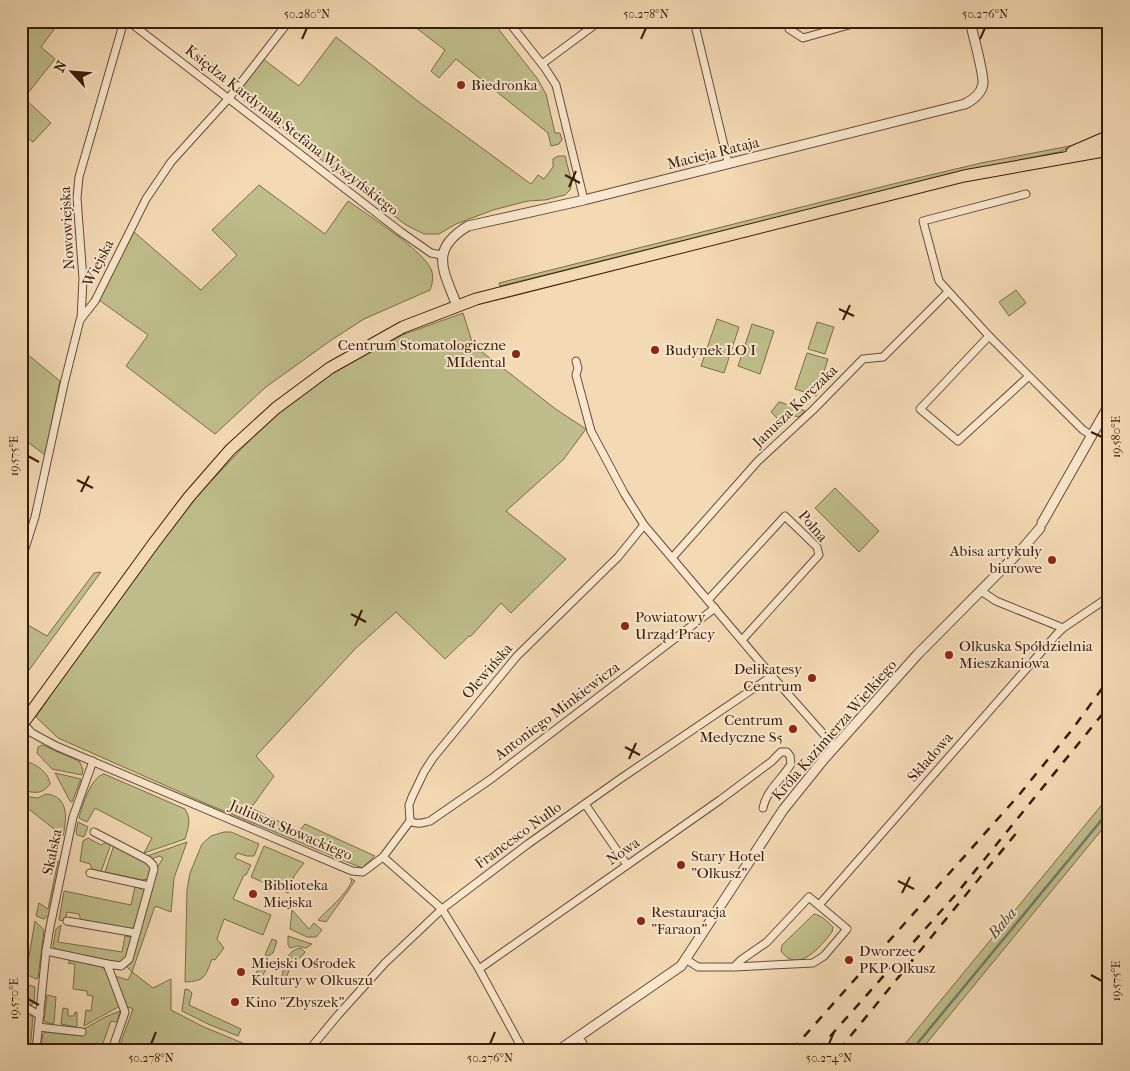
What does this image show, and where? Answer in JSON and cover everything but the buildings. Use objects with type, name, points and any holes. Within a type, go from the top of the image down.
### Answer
[{"type":"main road","points":[[1054,159],[1109,136]]},
{"type":"main road","points":[[22,724],[188,497],[230,450],[276,408],[330,368],[403,327],[456,306],[538,283],[964,176],[1109,150]]},
{"type":"street","name":"Księdza Kardynała Stefana Wyszyńskiego","points":[[126,21],[229,98],[401,232],[431,253],[442,255]]},
{"type":"street","name":"Nowowiejska","points":[[80,320],[83,279],[77,198],[78,177],[126,21]]},
{"type":"street","name":"Wiejska","points":[[21,561],[35,517],[80,320],[95,300],[151,192],[170,162],[229,98],[289,21]]},
{"type":"street","points":[[508,21],[556,85],[584,200]]},
{"type":"street","points":[[542,64],[600,21]]},
{"type":"street","points":[[694,21],[728,162]]},
{"type":"street","points":[[789,29],[803,38],[864,21]]},
{"type":"street","name":"Macieja Rataja","points":[[442,255],[453,237],[468,226],[584,200],[728,162],[965,104],[978,95],[983,83],[970,21]]},
{"type":"street","points":[[1026,194],[923,221],[939,281],[1028,377],[1083,430],[1091,435]]},
{"type":"street","points":[[442,255],[442,266],[456,306]]},
{"type":"street","name":"Janusza Korczaka","points":[[672,558],[758,461],[813,410],[863,359],[883,357],[948,292]]},
{"type":"street","points":[[989,336],[920,409],[958,441],[1028,377]]},
{"type":"street","points":[[576,361],[578,368],[576,375],[591,431],[624,493],[644,525],[835,747]]},
{"type":"street","name":"Króla Kazimierza Wielkiego","points":[[559,1050],[666,977],[687,960],[783,810],[835,747],[917,655],[1023,548],[1041,526],[1109,405]]},
{"type":"street","name":"Polna","points":[[708,600],[785,516],[817,547],[819,555],[742,640]]},
{"type":"street","name":"Olewińska","points":[[383,857],[410,821],[410,805],[424,772],[462,720],[517,656],[618,557],[644,525]]},
{"type":"street","points":[[981,591],[996,601],[1063,628]]},
{"type":"street","name":"Składowa","points":[[819,905],[1063,628],[1109,598]]},
{"type":"street","name":"Antoniego Minkiewicza","points":[[410,821],[415,824],[422,824],[430,821],[491,779],[715,608]]},
{"type":"street","name":"Francesco Nullo","points":[[309,1050],[385,963],[442,909],[585,804],[772,676]]},
{"type":"street","name":"Juliusza Słowackiego","points":[[22,724],[32,733],[56,746],[352,871],[363,872],[383,857]]},
{"type":"street","name":"Nowa","points":[[479,969],[720,800],[781,752],[787,752],[790,756],[791,764],[769,793],[763,808]]},
{"type":"street","name":"Skalska","points":[[36,1050],[46,951],[73,816],[93,761]]},
{"type":"street","points":[[585,804],[627,865]]},
{"type":"street","points":[[46,951],[121,966],[129,959],[154,865],[94,832]]},
{"type":"street","points":[[383,857],[442,909],[479,969],[523,1050]]},
{"type":"street","points":[[90,873],[149,886]]},
{"type":"street","points":[[687,960],[698,966],[734,967],[813,963],[824,956],[847,929],[809,897],[766,942],[740,960],[734,967]]},
{"type":"street","points":[[67,921],[136,934]]},
{"type":"street","points":[[107,964],[125,1012],[112,1050]]},
{"type":"street","points":[[21,1005],[40,1015]]},
{"type":"street","points":[[38,1027],[82,1032]]},
{"type":"street","points":[[579,1037],[586,1050]]},
{"type":"shaded area","points":[[21,21],[60,21],[41,47],[55,59],[24,98],[51,123],[33,142],[21,135]]},
{"type":"shaded area","points":[[407,21],[492,21],[537,78],[546,94],[555,133],[560,133],[562,140],[559,144],[551,146],[548,133],[456,59],[439,78],[431,71],[445,50]]},
{"type":"shaded area","points":[[336,37],[419,102],[531,184],[538,175],[544,179],[553,167],[553,159],[558,156],[565,156],[572,183],[570,190],[565,195],[545,200],[528,201],[493,210],[456,224],[439,234],[424,234],[406,225],[241,98],[240,91],[263,59],[299,86]]},
{"type":"shaded area","points":[[1075,145],[1059,152],[952,174],[500,286],[499,283],[909,180],[981,163]]},
{"type":"shaded area","points":[[259,185],[325,234],[348,201],[392,232],[424,259],[430,267],[432,281],[430,290],[364,319],[330,341],[266,387],[215,434],[126,366],[148,335],[99,300],[112,271],[134,232],[201,290],[237,255],[212,230]]},
{"type":"shaded area","points":[[1016,290],[1026,303],[1009,316],[999,302]]},
{"type":"shaded area","points":[[463,313],[473,345],[557,410],[586,429],[563,460],[506,511],[566,559],[511,613],[501,603],[471,636],[445,659],[396,612],[355,649],[256,756],[274,776],[251,808],[299,831],[305,824],[375,856],[362,868],[207,804],[58,738],[36,717],[90,637],[191,502],[278,411],[340,367],[402,335]]},
{"type":"shaded area","points":[[717,319],[739,327],[724,373],[701,366]]},
{"type":"shaded area","points":[[817,322],[834,327],[825,354],[808,349]]},
{"type":"shaded area","points":[[752,324],[774,331],[760,374],[738,366]]},
{"type":"shaded area","points":[[21,349],[60,381],[45,455],[21,437]]},
{"type":"shaded area","points":[[807,353],[828,359],[816,396],[795,389]]},
{"type":"shaded area","points":[[779,402],[805,411],[799,417],[791,415],[782,423],[771,412]]},
{"type":"shaded area","points":[[835,488],[879,531],[859,552],[815,508]]},
{"type":"shaded area","points":[[101,572],[21,681],[21,621],[47,636],[94,573]]},
{"type":"shaded area","points":[[42,745],[79,761],[83,769],[82,775],[52,769],[37,753],[38,747]]},
{"type":"shaded area","points":[[21,761],[26,761],[40,768],[47,775],[50,784],[43,791],[21,791]]},
{"type":"shaded area","points":[[55,773],[81,779],[72,802],[70,801]]},
{"type":"shaded area","points":[[104,774],[185,809],[189,820],[185,839],[144,853],[152,838],[95,808],[87,822],[79,818],[91,786],[99,776]]},
{"type":"shaded area","points":[[46,794],[59,799],[63,803],[65,822],[63,836],[21,803],[21,795],[38,798]]},
{"type":"shaded area","points":[[1109,796],[1109,821],[921,1050],[900,1050]]},
{"type":"shaded area","points":[[78,822],[88,827],[84,837],[77,835]]},
{"type":"shaded area","points":[[231,832],[259,844],[254,856],[237,853],[235,858],[251,865],[246,875],[244,875],[233,899],[271,915],[263,935],[224,919],[217,939],[224,948],[215,960],[212,959],[203,977],[197,981],[185,982],[187,890],[190,873],[202,844],[211,836]]},
{"type":"shaded area","points":[[88,838],[101,845],[107,842],[111,844],[101,872],[92,869],[90,864],[80,861],[83,841]]},
{"type":"shaded area","points":[[187,842],[174,878],[171,912],[155,906],[132,972],[127,966],[131,961],[157,868],[163,858],[159,856],[152,859],[147,856]]},
{"type":"shaded area","points":[[114,845],[148,863],[152,868],[148,879],[142,880],[105,872]]},
{"type":"shaded area","points":[[264,846],[304,863],[294,876],[288,893],[251,877]]},
{"type":"shaded area","points":[[58,861],[60,862],[49,915],[44,919],[36,916],[39,903],[48,909]]},
{"type":"shaded area","points":[[350,878],[355,881],[326,922],[318,920],[345,892],[352,881]]},
{"type":"shaded area","points":[[135,887],[145,889],[145,892],[134,927],[131,929],[81,921],[79,914],[67,912],[65,921],[59,920],[64,891],[131,905]]},
{"type":"shaded area","points":[[292,910],[309,929],[314,923],[322,930],[316,937],[307,937],[290,929]]},
{"type":"shaded area","points":[[814,914],[822,917],[833,927],[832,932],[809,956],[795,960],[788,958],[781,951],[782,945]]},
{"type":"shaded area","points":[[35,921],[44,930],[38,978],[36,979],[26,974]]},
{"type":"shaded area","points":[[61,925],[58,942],[122,952],[125,936],[131,937],[126,958],[116,963],[57,951],[53,946],[56,929]]},
{"type":"shaded area","points":[[288,936],[312,944],[306,948],[298,946],[290,948]]},
{"type":"shaded area","points":[[272,939],[277,941],[273,953],[268,956],[265,955]]},
{"type":"shaded area","points":[[301,948],[305,952],[293,963],[280,984],[288,957],[295,950]]},
{"type":"shaded area","points":[[71,959],[101,966],[106,972],[120,1006],[84,1026],[86,1010],[91,1011],[93,996],[87,995],[87,991],[73,989],[75,964],[68,963]]},
{"type":"shaded area","points":[[261,963],[265,965],[266,969],[260,981],[254,978]]},
{"type":"shaded area","points":[[132,972],[153,988],[171,979],[171,1010],[204,1027],[252,1047],[253,1050],[118,1050],[133,1009],[126,1006],[115,976],[128,980]]},
{"type":"shaded area","points":[[30,985],[35,987],[32,1005],[21,1001],[21,994],[25,994]]},
{"type":"shaded area","points":[[185,989],[192,993],[189,1005],[241,1029],[238,1036],[182,1011]]},
{"type":"shaded area","points":[[47,995],[56,997],[54,1023],[51,1024],[44,1021]]},
{"type":"shaded area","points":[[63,1008],[68,1009],[68,1016],[74,1016],[75,1012],[77,1012],[77,1026],[61,1024]]},
{"type":"shaded area","points":[[21,1009],[33,1017],[30,1050],[21,1050]]},
{"type":"shaded area","points":[[120,1011],[117,1022],[111,1021],[102,1046],[108,1050],[40,1050],[43,1034],[46,1032],[83,1036],[84,1029]]},
{"type":"waterway","name":"Baba","points":[[912,1050],[1109,811]]},
{"type":"railway","points":[[792,1050],[1019,795],[1071,731],[1109,679]]},
{"type":"railway","points":[[818,1050],[957,893],[1109,706]]},
{"type":"railway","points":[[839,1050],[1018,831]]},
{"type":"place","name":"Biedronka","points":[[461,85]]},
{"type":"place","name":"Budynek LO I","points":[[655,350]]},
{"type":"place","name":"Centrum Stomatologiczne MIdental","points":[[516,354]]},
{"type":"place","name":"Abisa artykuły biurowe","points":[[1052,560]]},
{"type":"place","name":"Powiatowy Urząd Pracy","points":[[625,626]]},
{"type":"place","name":"Olkuska Spółdzielnia Mieszkaniowa","points":[[949,655]]},
{"type":"place","name":"Delikatesy Centrum","points":[[812,678]]},
{"type":"place","name":"Centrum Medyczne S5","points":[[793,729]]},
{"type":"place","name":"Stary Hotel \"Olkusz\"","points":[[681,865]]},
{"type":"place","name":"Biblioteka Miejska","points":[[253,894]]},
{"type":"place","name":"Restauracja \"Faraon\"","points":[[641,921]]},
{"type":"place","name":"Dworzec PKP Olkusz","points":[[849,960]]},
{"type":"place","name":"Miejski Ośrodek Kultury w Olkuszu","points":[[241,972]]},
{"type":"place","name":"Kino \"Zbyszek\"","points":[[235,1002]]}]
